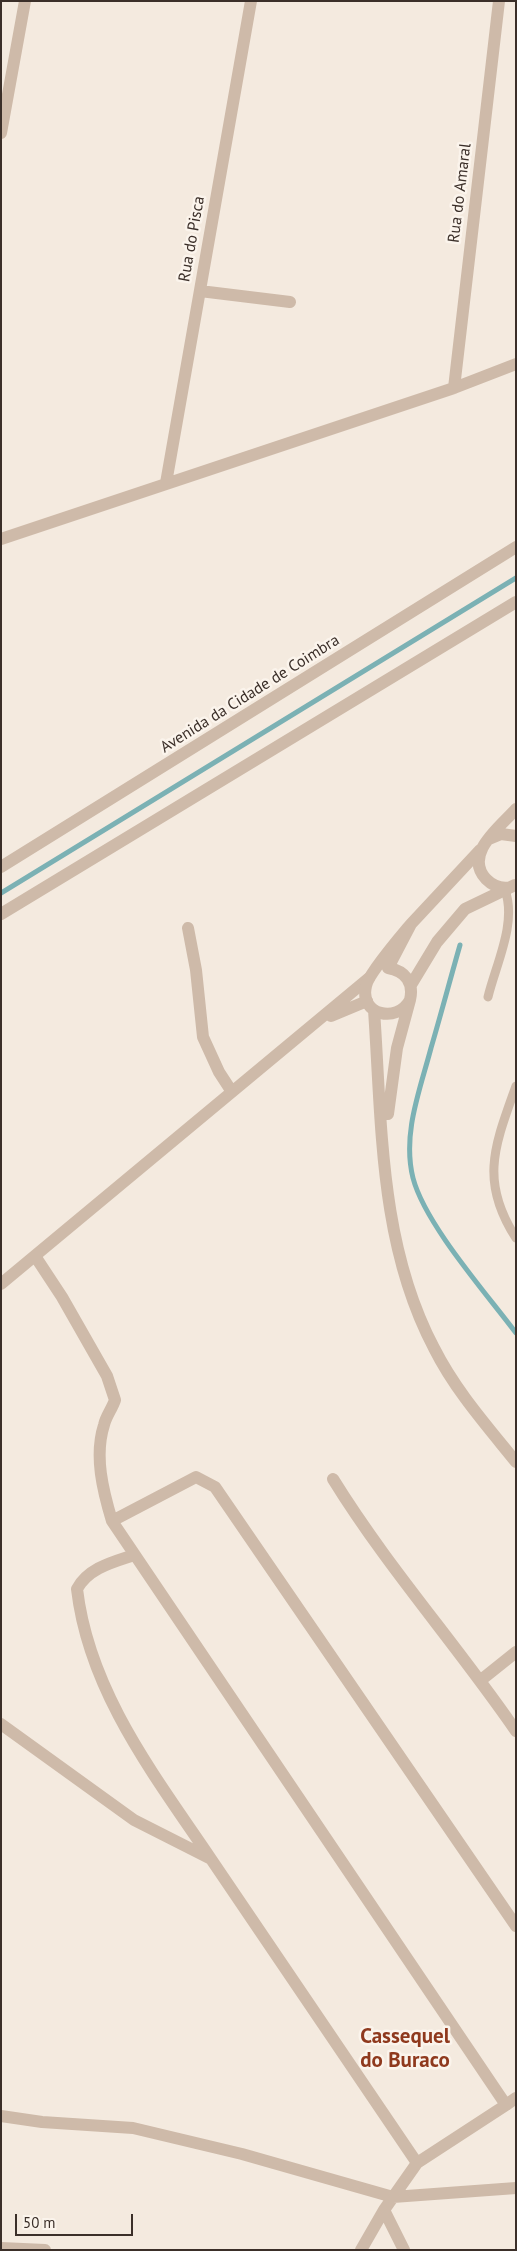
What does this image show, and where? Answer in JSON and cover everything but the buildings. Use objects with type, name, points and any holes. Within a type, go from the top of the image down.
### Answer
[{"type":"street","points":[[1,133],[25,1]]},
{"type":"street","name":"Rua do Pisca","points":[[166,483],[250,1]]},
{"type":"street","name":"Rua do Amaral","points":[[454,388],[499,1]]},
{"type":"street","points":[[200,291],[290,302]]},
{"type":"street","points":[[1,539],[454,388],[516,364]]},
{"type":"street","name":"Avenida da Cidade de Coimbra","points":[[1,867],[516,547]]},
{"type":"street","points":[[1,914],[516,602]]},
{"type":"street","points":[[1,1284],[369,978],[411,924],[516,809]]},
{"type":"street","points":[[512,887],[506,888],[490,883],[479,868],[483,846],[501,834],[516,836]]},
{"type":"street","points":[[387,1196],[389,1096],[396,1048],[410,1000],[411,985],[437,942],[465,909],[512,887]]},
{"type":"street","points":[[411,924],[388,968],[402,973],[411,985]]},
{"type":"street","points":[[188,928],[196,970],[204,1037],[210,1056],[232,1092]]},
{"type":"street","points":[[369,978],[365,993],[370,1006],[387,1196],[394,1234],[411,1293],[433,1348],[455,1384],[516,1462]]},
{"type":"street","points":[[319,1021],[370,1006],[388,1015],[395,1014],[406,1007],[410,1000]]},
{"type":"street","points":[[35,1256],[62,1297],[107,1376],[115,1400],[104,1423],[100,1459],[104,1494],[112,1521],[511,2102],[417,2163],[393,2196],[361,2250]]},
{"type":"street","points":[[112,1521],[196,1477],[215,1487],[516,1926]]},
{"type":"street","points":[[333,1479],[384,1557],[480,1680],[516,1731]]},
{"type":"street","points":[[134,1555],[108,1563],[88,1575],[77,1589],[95,1668],[127,1732],[211,1860],[417,2163]]},
{"type":"street","points":[[480,1680],[516,1652]]},
{"type":"street","points":[[1,1724],[134,1820],[211,1860]]},
{"type":"street","points":[[1,2116],[42,2122],[133,2128],[242,2154],[393,2196],[516,2188]]},
{"type":"street","points":[[384,2210],[404,2250]]},
{"type":"street","points":[[1,2248],[45,2250]]},
{"type":"lane","points":[[488,997],[509,920],[509,900],[512,887]]},
{"type":"lane","points":[[516,1086],[497,1139],[493,1166],[495,1193],[504,1219],[516,1238]]},
{"type":"waterway","points":[[1,893],[516,578]]},
{"type":"waterway","points":[[460,945],[414,1112],[411,1129],[410,1162],[413,1178],[420,1196],[443,1237],[516,1333]]},
{"type":"district","name":"Cassequel do Buraco","points":[[405,2049]]}]
